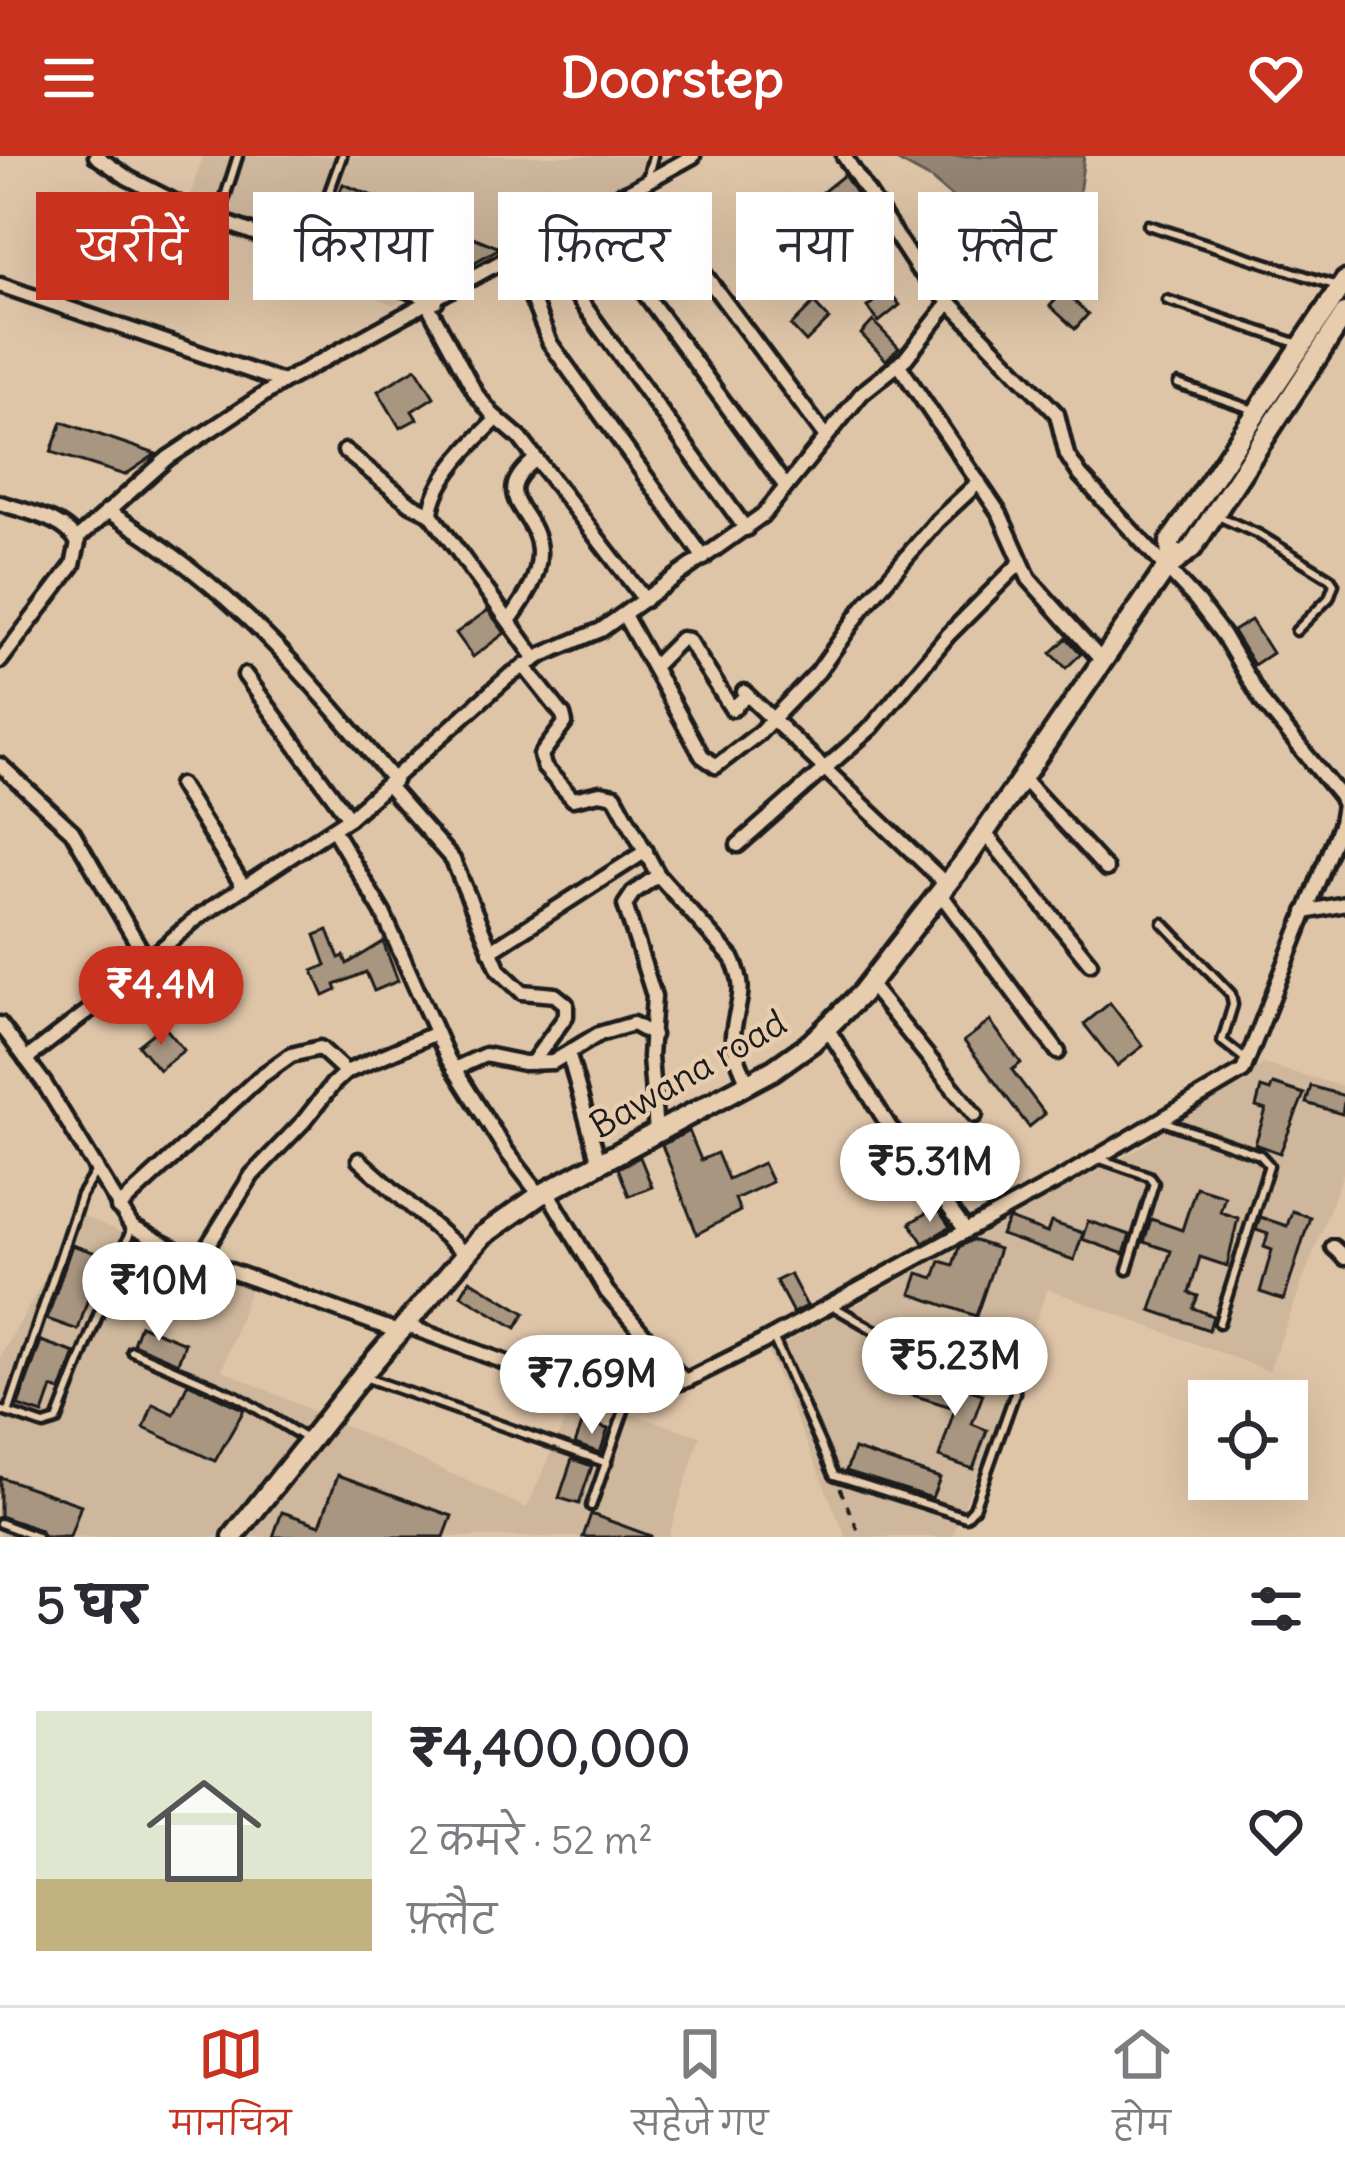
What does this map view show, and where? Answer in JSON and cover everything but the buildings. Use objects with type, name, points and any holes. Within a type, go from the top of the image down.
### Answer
[{"type":"main road","name":"Bawana road","points":[[1168,566],[1170,542],[1343,284]]},
{"type":"main road","name":"Bawana road","points":[[233,1537],[361,1376],[482,1235],[543,1193],[773,1070],[827,1028],[869,984],[1024,779],[1168,566],[1186,554],[1345,314]]},
{"type":"street","points":[[96,156],[156,192]]},
{"type":"street","points":[[624,192],[693,156]]},
{"type":"street","points":[[0,1024],[118,1208],[132,1227],[154,1241],[402,1329],[628,1399],[684,1381],[773,1337],[1097,1158],[1243,1071],[1341,823],[1342,801],[1262,701],[1223,634],[1168,566],[1080,475],[1067,455],[1057,414],[907,255],[844,156]]},
{"type":"street","points":[[77,539],[183,447],[284,382],[498,265]]},
{"type":"street","points":[[0,284],[284,382]]},
{"type":"street","points":[[712,284],[826,437]]},
{"type":"street","points":[[425,300],[432,303],[476,394],[520,438],[645,600]]},
{"type":"street","points":[[532,300],[550,343],[704,558]]},
{"type":"street","points":[[580,300],[746,529]]},
{"type":"street","points":[[650,300],[786,487]]},
{"type":"street","points":[[26,1059],[196,918],[349,818],[480,700],[530,663],[585,639],[624,615],[746,529],[764,514],[870,385],[898,365],[949,303]]},
{"type":"street","points":[[898,365],[1000,514],[1020,563],[1102,661]]},
{"type":"street","points":[[431,514],[437,494],[459,461],[497,419]]},
{"type":"street","points":[[345,451],[411,505],[431,514],[509,621],[563,715],[562,730],[542,755],[544,767],[569,798],[599,793],[615,796],[658,875],[705,924],[739,972],[742,997],[733,1037],[747,1082]]},
{"type":"street","points":[[509,621],[526,597],[539,557],[536,534],[513,490],[518,476],[536,459]]},
{"type":"street","points":[[624,615],[702,756],[712,765],[720,764],[773,719],[818,671],[857,615],[937,521],[979,482]]},
{"type":"street","points":[[0,503],[61,525],[77,539],[78,551],[73,566],[0,661]]},
{"type":"street","points":[[107,511],[156,540],[275,641],[453,860],[499,970],[522,992],[530,996],[548,993],[566,1004],[566,1016],[532,1063]]},
{"type":"street","points":[[738,845],[879,720],[948,635],[1020,563]]},
{"type":"street","points":[[653,667],[682,639],[688,640],[732,709],[746,693],[826,768],[943,889],[1058,1052]]},
{"type":"street","points":[[245,675],[349,818]]},
{"type":"street","points":[[0,765],[72,831],[147,961]]},
{"type":"street","points":[[1024,779],[1106,869]]},
{"type":"street","points":[[180,785],[243,886]]},
{"type":"street","points":[[333,829],[382,913],[454,1069],[506,1151],[543,1193],[607,1292],[684,1381]]},
{"type":"street","points":[[985,833],[1090,963]]},
{"type":"street","points":[[490,951],[646,851]]},
{"type":"street","points":[[656,1132],[655,996],[625,905],[658,875]]},
{"type":"street","points":[[1305,912],[1345,904]]},
{"type":"street","points":[[869,984],[975,1114]]},
{"type":"street","points":[[454,1069],[485,1055],[553,1062],[614,1028],[633,1024],[652,1035]]},
{"type":"street","points":[[827,1028],[889,1126],[966,1231]]},
{"type":"street","points":[[199,1260],[252,1175],[346,1072],[436,1034]]},
{"type":"street","points":[[118,1208],[260,1077],[291,1055],[320,1048],[346,1072]]},
{"type":"street","points":[[569,1055],[599,1163]]},
{"type":"street","points":[[359,1160],[464,1253]]},
{"type":"street","points":[[1333,1247],[1345,1258]]},
{"type":"lane","points":[[227,192],[238,156]]},
{"type":"lane","points":[[329,192],[342,156]]},
{"type":"lane","points":[[646,179],[653,156]]},
{"type":"lane","points":[[1148,225],[1343,284]]},
{"type":"lane","points":[[1167,300],[1302,345]]},
{"type":"lane","points":[[1178,384],[1257,411]]},
{"type":"lane","points":[[1214,514],[1258,534],[1330,578],[1334,584],[1329,598],[1296,631]]},
{"type":"lane","points":[[1163,923],[1231,994],[1233,1005],[1222,1041],[1248,1061]]},
{"type":"lane","points":[[1162,1121],[1260,1155],[1269,1165],[1220,1323]]},
{"type":"lane","points":[[1097,1158],[1149,1176],[1154,1183],[1127,1270]]},
{"type":"lane","points":[[96,1171],[82,1195],[4,1412],[44,1425],[57,1421],[132,1227]]},
{"type":"lane","points":[[773,1337],[835,1475],[966,1517],[974,1508],[1016,1387],[1008,1374],[874,1330],[831,1305]]},
{"type":"lane","points":[[132,1351],[236,1396],[310,1441]]},
{"type":"lane","points":[[361,1376],[607,1463]]},
{"type":"lane","points":[[591,1506],[628,1399]]},
{"type":"lane","points":[[0,1522],[37,1537]]},
{"type":"path","points":[[835,1475],[861,1537]]},
{"type":"shaded area","points":[[203,156],[673,156],[606,192],[498,192],[498,249],[474,262],[474,192],[253,192],[253,246],[229,236],[229,192],[191,192]]},
{"type":"shaded area","points":[[904,156],[1084,156],[1079,192],[946,192],[898,161]]},
{"type":"shaded area","points":[[1263,1064],[1345,1087],[1345,1168],[1269,1371],[1048,1289],[952,1537],[846,1537],[768,1353],[1138,1149]]},
{"type":"shaded area","points":[[81,1215],[251,1287],[222,1370],[527,1508],[575,1396],[700,1436],[668,1537],[0,1537],[0,1357]]}]
